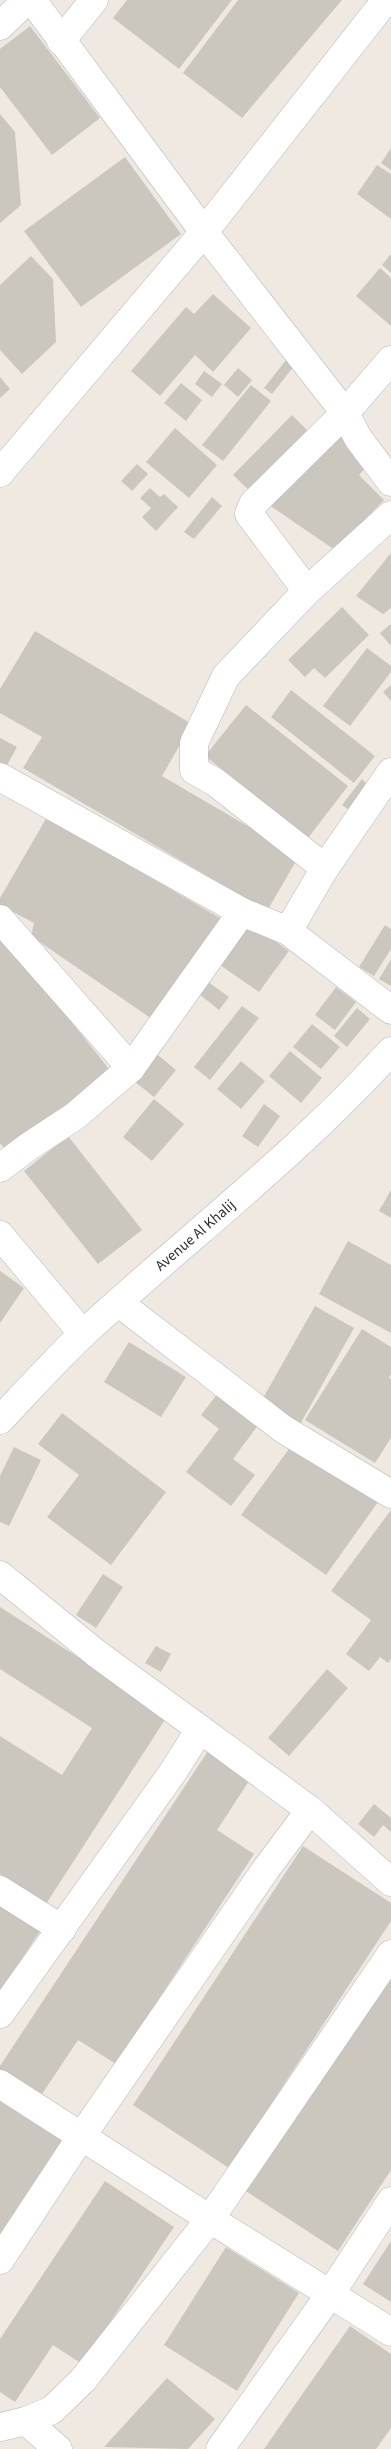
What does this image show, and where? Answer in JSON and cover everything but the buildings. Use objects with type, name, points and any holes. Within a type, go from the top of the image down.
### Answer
[{"type":"street","points":[[0,26],[27,0]]},
{"type":"street","points":[[32,0],[204,232],[345,413],[358,438],[391,482]]},
{"type":"street","points":[[61,41],[94,0]]},
{"type":"street","points":[[0,474],[204,232],[386,0]]},
{"type":"street","points":[[307,591],[249,514],[253,504],[345,413],[391,360]]},
{"type":"street","points":[[324,868],[215,782],[194,770],[194,743],[226,676],[307,591],[391,515]]},
{"type":"street","points":[[288,931],[324,868],[391,772]]},
{"type":"street","points":[[0,777],[242,912],[288,931],[391,1010]]},
{"type":"street","points":[[0,1168],[75,1116],[131,1068],[242,912]]},
{"type":"street","points":[[0,919],[131,1068]]},
{"type":"street","name":"Avenue Al Khalij","points":[[0,1420],[83,1334],[284,1156],[364,1081],[391,1051]]},
{"type":"street","points":[[0,1235],[83,1334]]},
{"type":"street","points":[[119,1303],[283,1428],[391,1494]]},
{"type":"street","points":[[0,1575],[97,1654],[310,1810],[391,1882]]},
{"type":"street","points":[[0,2014],[173,1772],[200,1729]]},
{"type":"street","points":[[0,2260],[81,2137],[266,1868],[310,1810]]},
{"type":"street","points":[[0,1890],[62,1929]]},
{"type":"street","points":[[0,2427],[26,2421],[52,2410],[83,2380],[210,2219],[391,1954]]},
{"type":"street","points":[[0,2084],[210,2219],[391,2332]]},
{"type":"street","points":[[220,2449],[330,2293],[391,2201]]},
{"type":"street","points":[[26,2421],[58,2449]]}]
